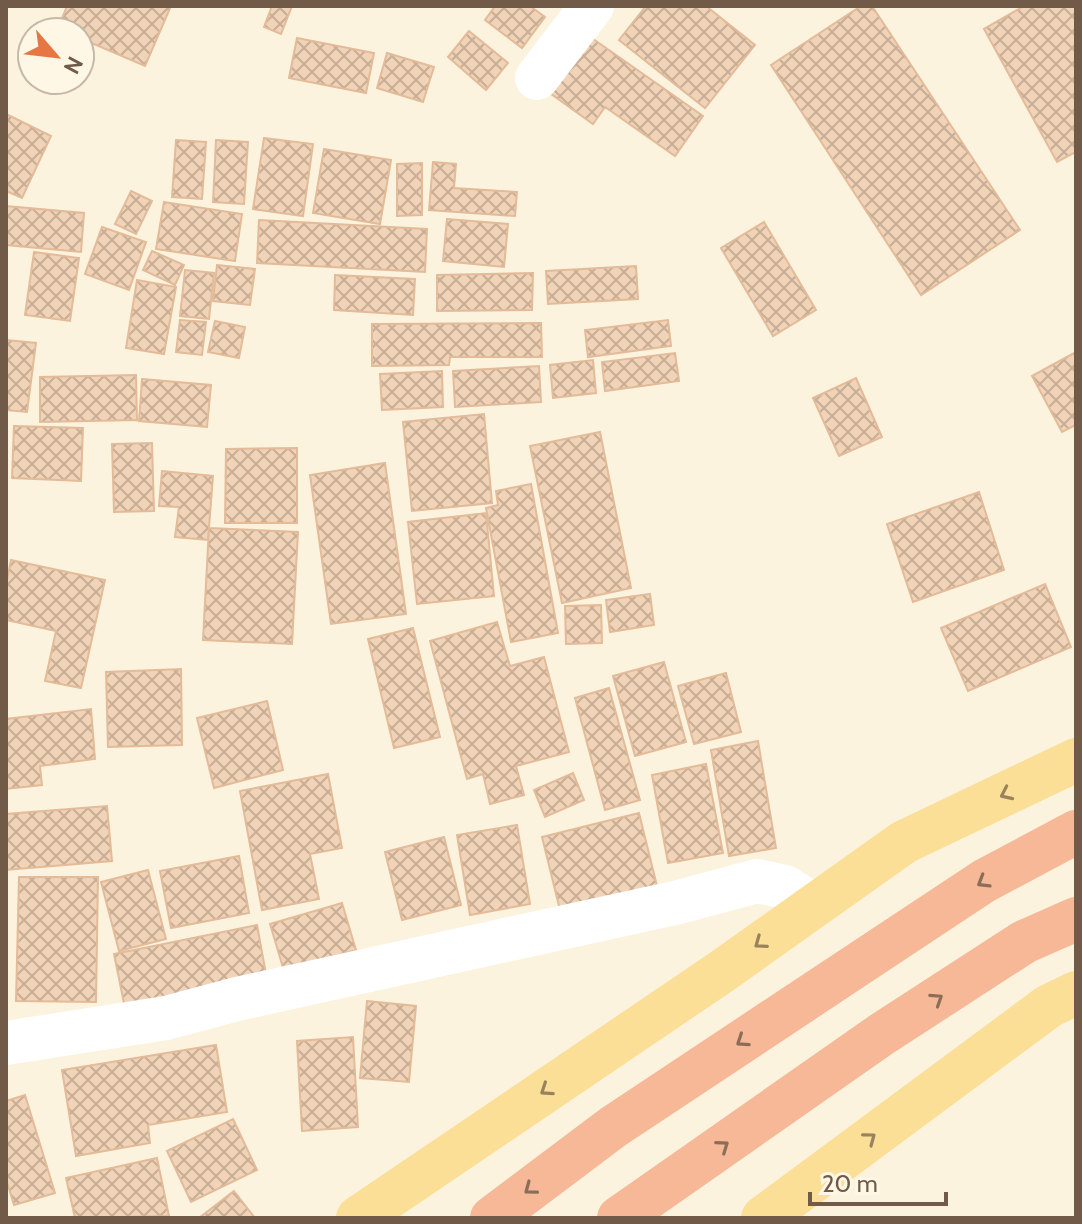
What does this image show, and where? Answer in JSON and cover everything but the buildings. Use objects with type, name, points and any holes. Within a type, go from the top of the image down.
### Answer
[{"type":"highway","points":[[492,1218],[613,1127],[984,881],[1076,832]]},
{"type":"highway","points":[[619,1218],[908,1018],[1024,942],[1076,919]]},
{"type":"main road","points":[[358,1218],[721,972],[904,842],[1076,760]]},
{"type":"main road","points":[[763,1218],[1049,1006],[1076,993]]},
{"type":"street","points":[[537,78],[592,6]]},
{"type":"street","points":[[6,1043],[166,1018],[237,999],[679,902],[757,881],[785,887],[813,905]]}]
